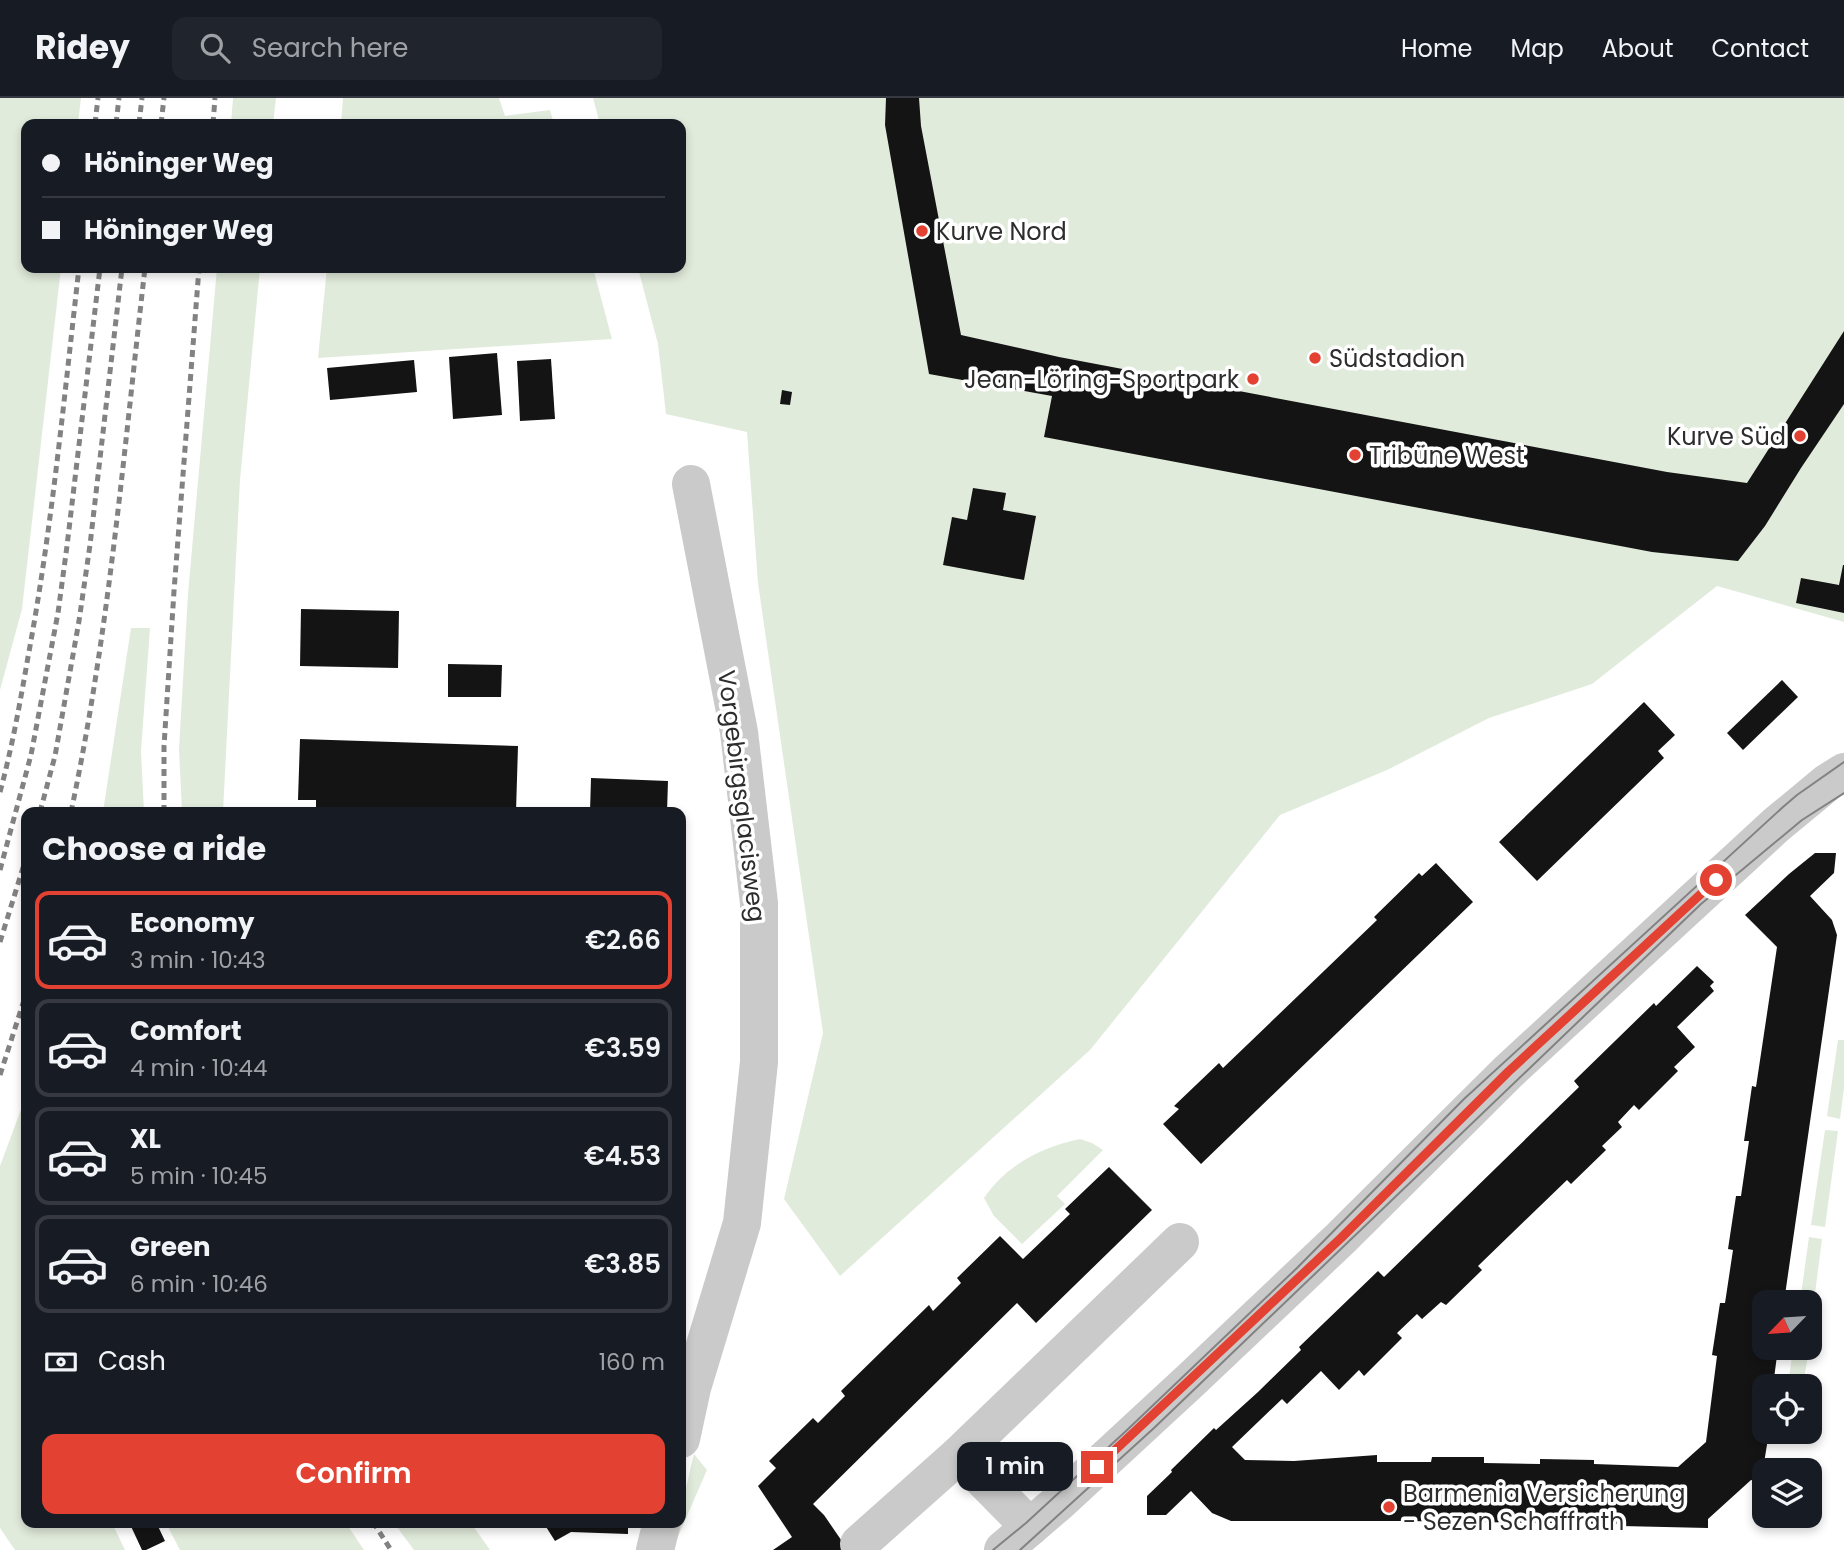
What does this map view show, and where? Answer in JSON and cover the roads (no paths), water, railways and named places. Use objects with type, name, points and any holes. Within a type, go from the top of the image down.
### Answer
[{"type":"street","name":"Vorgebirgsglacisweg","points":[[687,1385],[742,1223],[760,1062],[759,903],[739,732],[691,484]]},
{"type":"street","points":[[959,1455],[1020,1543],[1311,1266],[1518,1063],[1776,825],[1844,772]]},
{"type":"street","points":[[859,1544],[959,1455],[1180,1242]]},
{"type":"street","points":[[655,1550],[660,1528]]},
{"type":"tram line","points":[[993,1550],[1126,1431],[1297,1268],[1464,1099],[1783,807],[1844,762]]},
{"type":"tram line","points":[[1020,1550],[1154,1428],[1701,904],[1802,820],[1844,793]]},
{"type":"railway","points":[[96,119],[98,98]]},
{"type":"railway","points":[[117,119],[119,98]]},
{"type":"railway","points":[[140,119],[142,98]]},
{"type":"railway","points":[[162,119],[164,98]]},
{"type":"railway","points":[[213,119],[215,98]]},
{"type":"railway","points":[[0,792],[19,708],[44,560],[78,273]]},
{"type":"railway","points":[[0,870],[31,755],[58,613],[99,273]]},
{"type":"railway","points":[[41,807],[55,756],[79,621],[121,273]]},
{"type":"railway","points":[[72,807],[106,609],[144,273]]},
{"type":"railway","points":[[164,807],[164,746],[174,591],[199,273]]},
{"type":"railway","points":[[0,942],[21,874]]},
{"type":"railway","points":[[0,1075],[21,1010]]},
{"type":"railway","points":[[377,1528],[391,1550]]},
{"type":"place","name":"Kurve Nord","points":[[922,231]]},
{"type":"place","name":"Südstadion","points":[[1315,358]]},
{"type":"place","name":"Jean-Löring-Sportpark","points":[[1253,379]]},
{"type":"place","name":"Kurve Süd","points":[[1800,436]]},
{"type":"place","name":"Tribüne West","points":[[1355,455]]},
{"type":"place","name":"Barmenia Versicherung - Sezen Schaffrath","points":[[1389,1507]]}]
